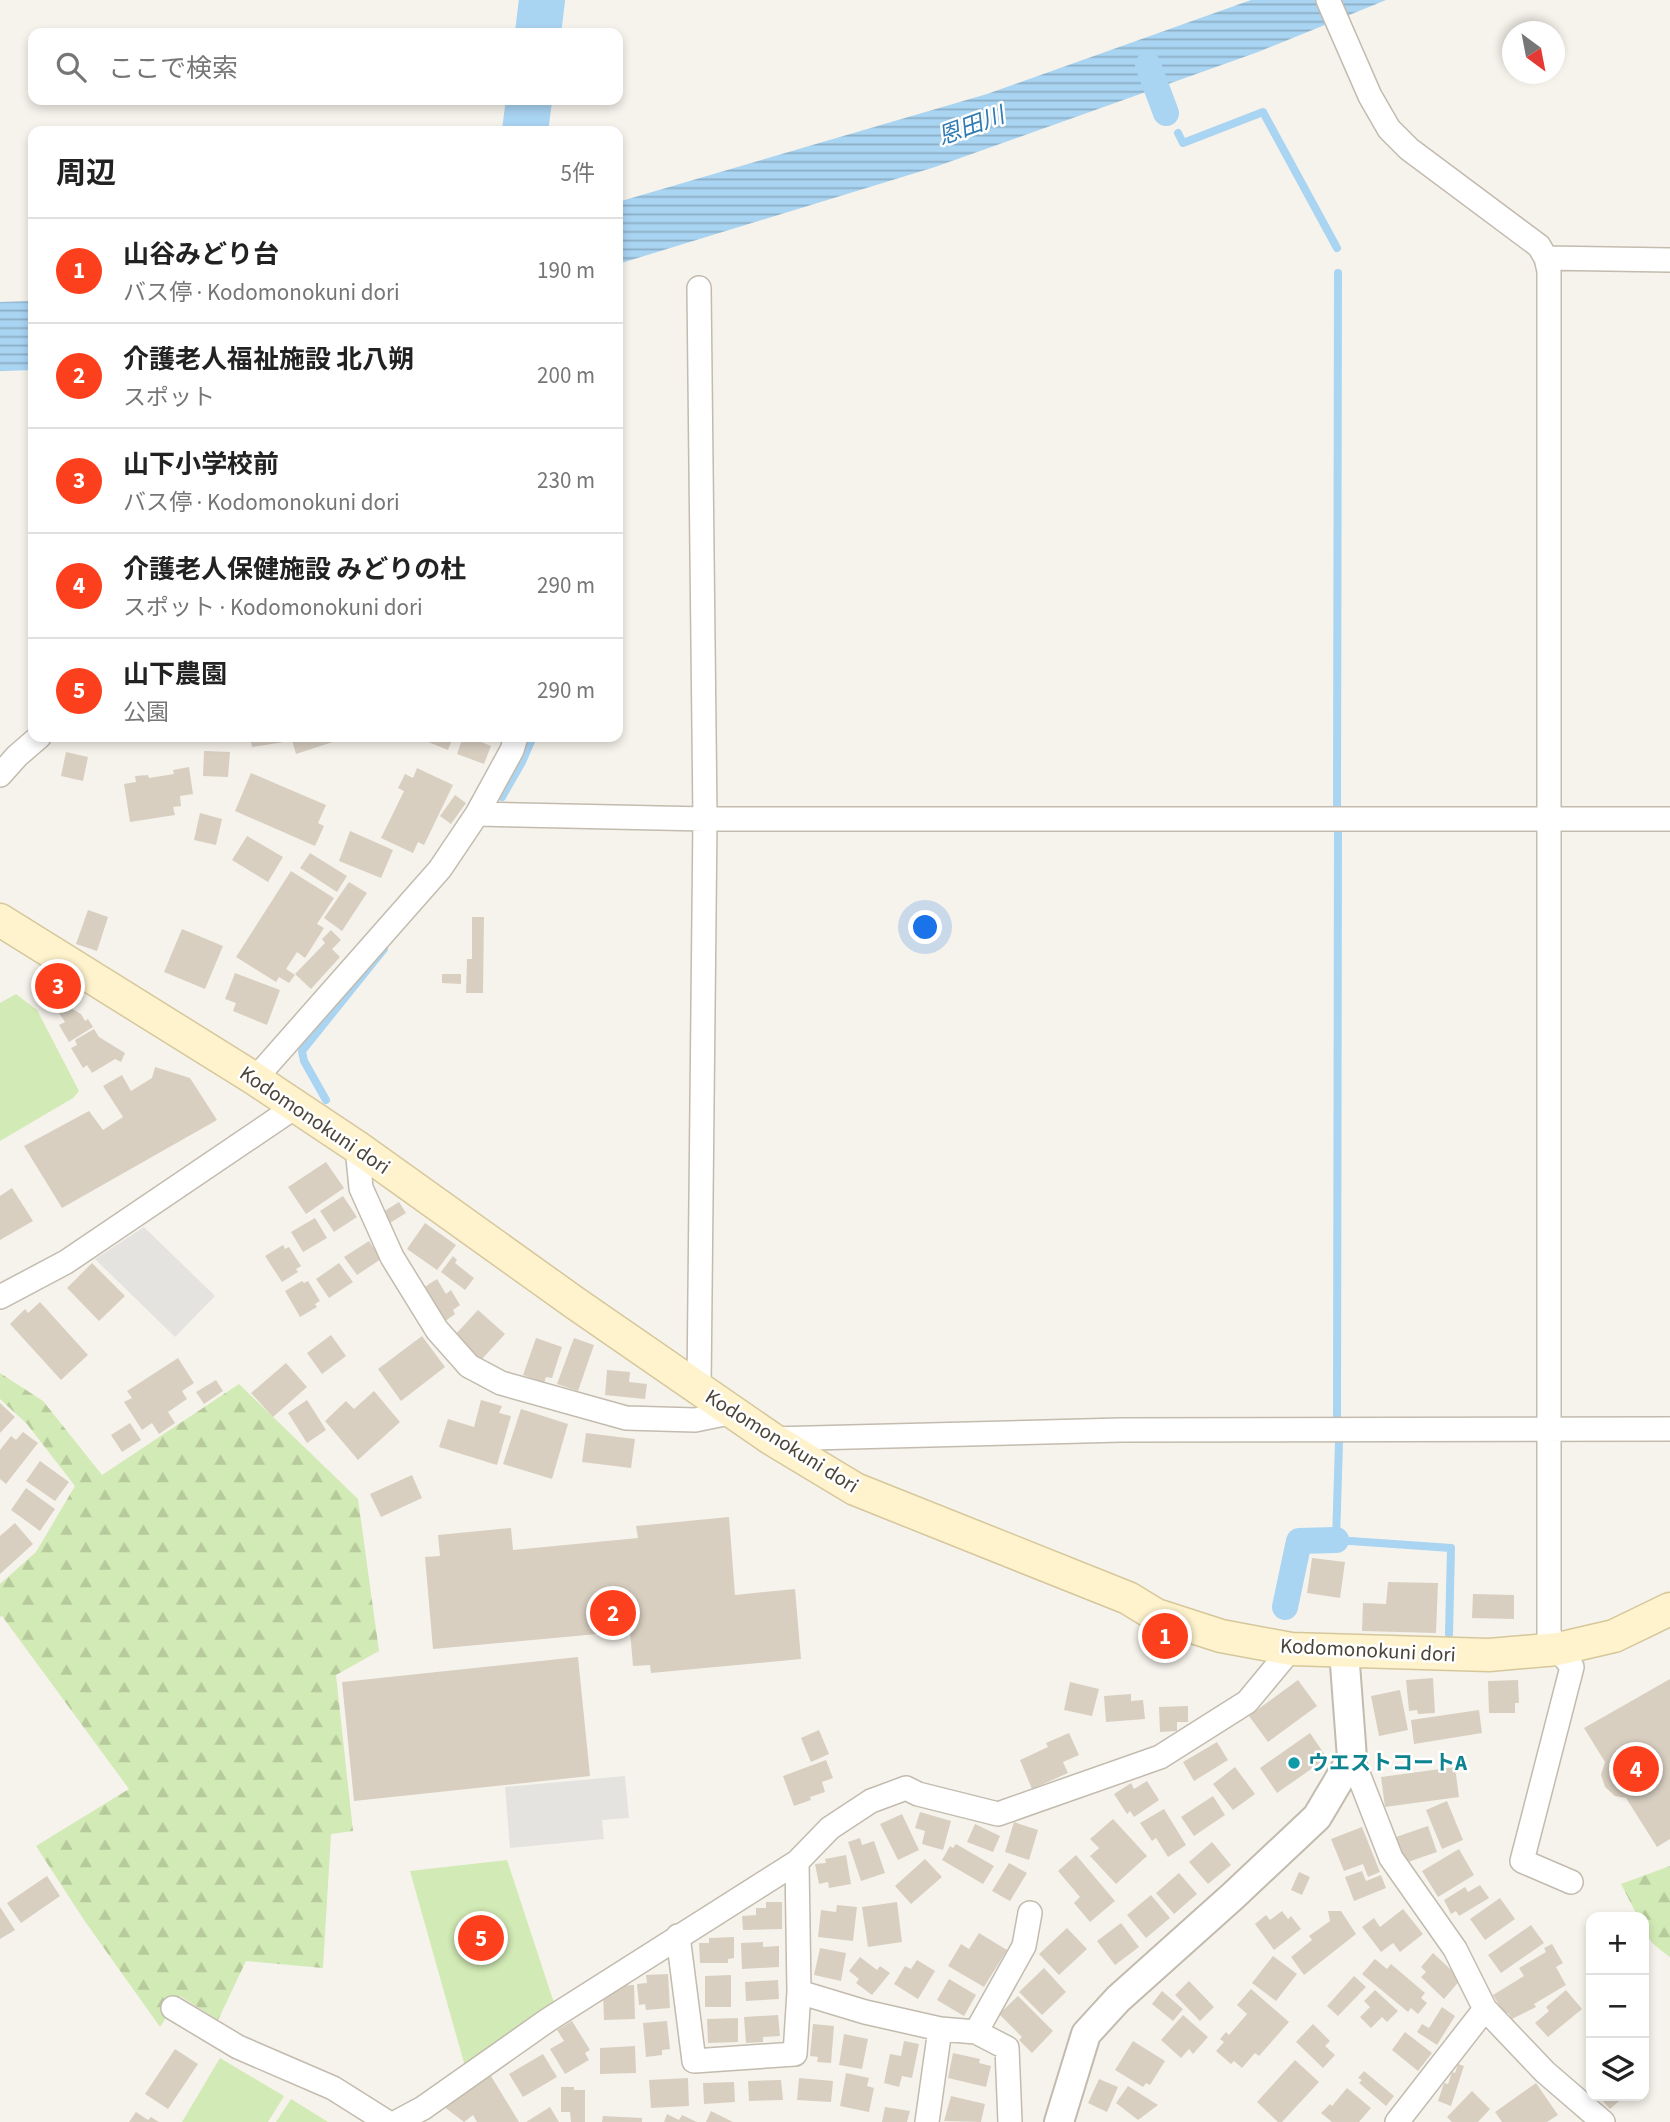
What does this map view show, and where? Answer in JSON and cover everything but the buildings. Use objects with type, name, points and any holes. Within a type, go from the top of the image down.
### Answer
[{"type":"main road","name":"Kodomonokuni dori","points":[[0,920],[255,1079],[357,1147],[575,1303],[772,1438],[855,1489],[1128,1598],[1156,1615],[1221,1636],[1291,1648],[1489,1655],[1558,1650],[1614,1636],[1670,1609]]},
{"type":"street","points":[[1328,0],[1370,96],[1389,130],[1409,149],[1539,246],[1549,271],[1549,1633],[1572,1667],[1522,1861],[1571,1882]]},
{"type":"street","points":[[1546,258],[1670,260]]},
{"type":"street","points":[[699,288],[705,819],[699,1388]]},
{"type":"street","points":[[0,775],[34,742]]},
{"type":"street","points":[[255,1079],[440,869],[477,814],[514,742]]},
{"type":"street","points":[[477,814],[705,819],[1670,819]]},
{"type":"street","points":[[0,1297],[66,1262],[295,1107]]},
{"type":"street","points":[[357,1147],[361,1188],[393,1256],[437,1330],[469,1366],[501,1383],[626,1418],[695,1420],[734,1412]]},
{"type":"street","points":[[772,1438],[1121,1430],[1670,1429]]},
{"type":"street","points":[[397,2122],[423,2108],[548,2020],[797,1862],[830,1828],[870,1801],[906,1788],[918,1794],[998,1814],[1160,1757],[1247,1702],[1291,1648]]},
{"type":"street","points":[[1343,1651],[1352,1758],[1391,1858],[1455,1949],[1485,2008],[1545,2072],[1603,2122]]},
{"type":"street","points":[[1059,2122],[1086,2034],[1118,1999],[1317,1817],[1352,1758]]},
{"type":"street","points":[[678,1936],[694,2061],[795,2054],[799,1992],[797,1862]]},
{"type":"street","points":[[976,2032],[1024,1946],[1030,1913]]},
{"type":"street","points":[[799,1992],[865,2012],[940,2029],[976,2032],[1007,2048],[1010,2122]]},
{"type":"street","points":[[173,2008],[238,2047],[333,2088],[387,2122]]},
{"type":"street","points":[[1397,2122],[1485,2008]]},
{"type":"street","points":[[927,2122],[940,2029]]},
{"type":"street","points":[[423,2108],[442,2122]]},
{"type":"green space","points":[[16,994],[37,1010],[79,1091],[73,1098],[0,1141],[0,1003]]},
{"type":"green space","points":[[0,1373],[43,1401],[102,1475],[239,1384],[358,1499],[379,1651],[336,1675],[353,1831],[331,1834],[323,1968],[246,1961],[218,2020],[180,1996],[160,2027],[84,1920],[36,1846],[129,1789],[2,1616],[0,1617],[0,1584],[36,1552],[75,1486],[27,1424],[0,1399]]},
{"type":"green space","points":[[507,1860],[555,2006],[466,2070],[410,1871]]},
{"type":"green space","points":[[1670,1866],[1670,1957],[1649,1938],[1649,1912],[1635,1912],[1621,1884]]},
{"type":"green space","points":[[220,2058],[284,2096],[268,2122],[182,2122]]},
{"type":"green space","points":[[291,2099],[328,2122],[276,2122]]},
{"type":"shaded area","points":[[144,1227],[215,1296],[175,1337],[95,1259]]},
{"type":"shaded area","points":[[625,1776],[629,1818],[602,1820],[604,1839],[510,1848],[505,1787]]},
{"type":"water","name":"恩田川","points":[[1251,0],[1386,0],[1258,52],[935,167],[623,262],[623,201],[987,94]]},
{"type":"water","points":[[28,301],[28,370],[0,371],[0,302]]},
{"type":"waterway","points":[[539,28],[542,0]]},
{"type":"waterway","points":[[1148,65],[1166,113]]},
{"type":"waterway","points":[[526,126],[528,105]]},
{"type":"waterway","points":[[1178,133],[1183,143],[1263,112],[1337,248]]},
{"type":"waterway","points":[[1337,811],[1338,273]]},
{"type":"waterway","points":[[502,797],[531,742]]},
{"type":"waterway","points":[[1337,1419],[1338,827]]},
{"type":"waterway","points":[[326,1100],[304,1061],[302,1051],[384,949]]},
{"type":"waterway","points":[[1339,1442],[1336,1540],[1451,1548],[1449,1634]]},
{"type":"waterway","points":[[1285,1607],[1299,1541],[1336,1540]]},
{"type":"place","name":"山下小学校前","points":[[58,986]]},
{"type":"place","name":"介護老人福祉施設 北八朔","points":[[613,1613]]},
{"type":"place","name":"山谷みどり台","points":[[1165,1636]]},
{"type":"place","name":"ウエストコートA","points":[[1294,1763]]},
{"type":"place","name":"介護老人保健施設 みどりの杜","points":[[1636,1769]]},
{"type":"place","name":"山下農園","points":[[481,1938]]}]
